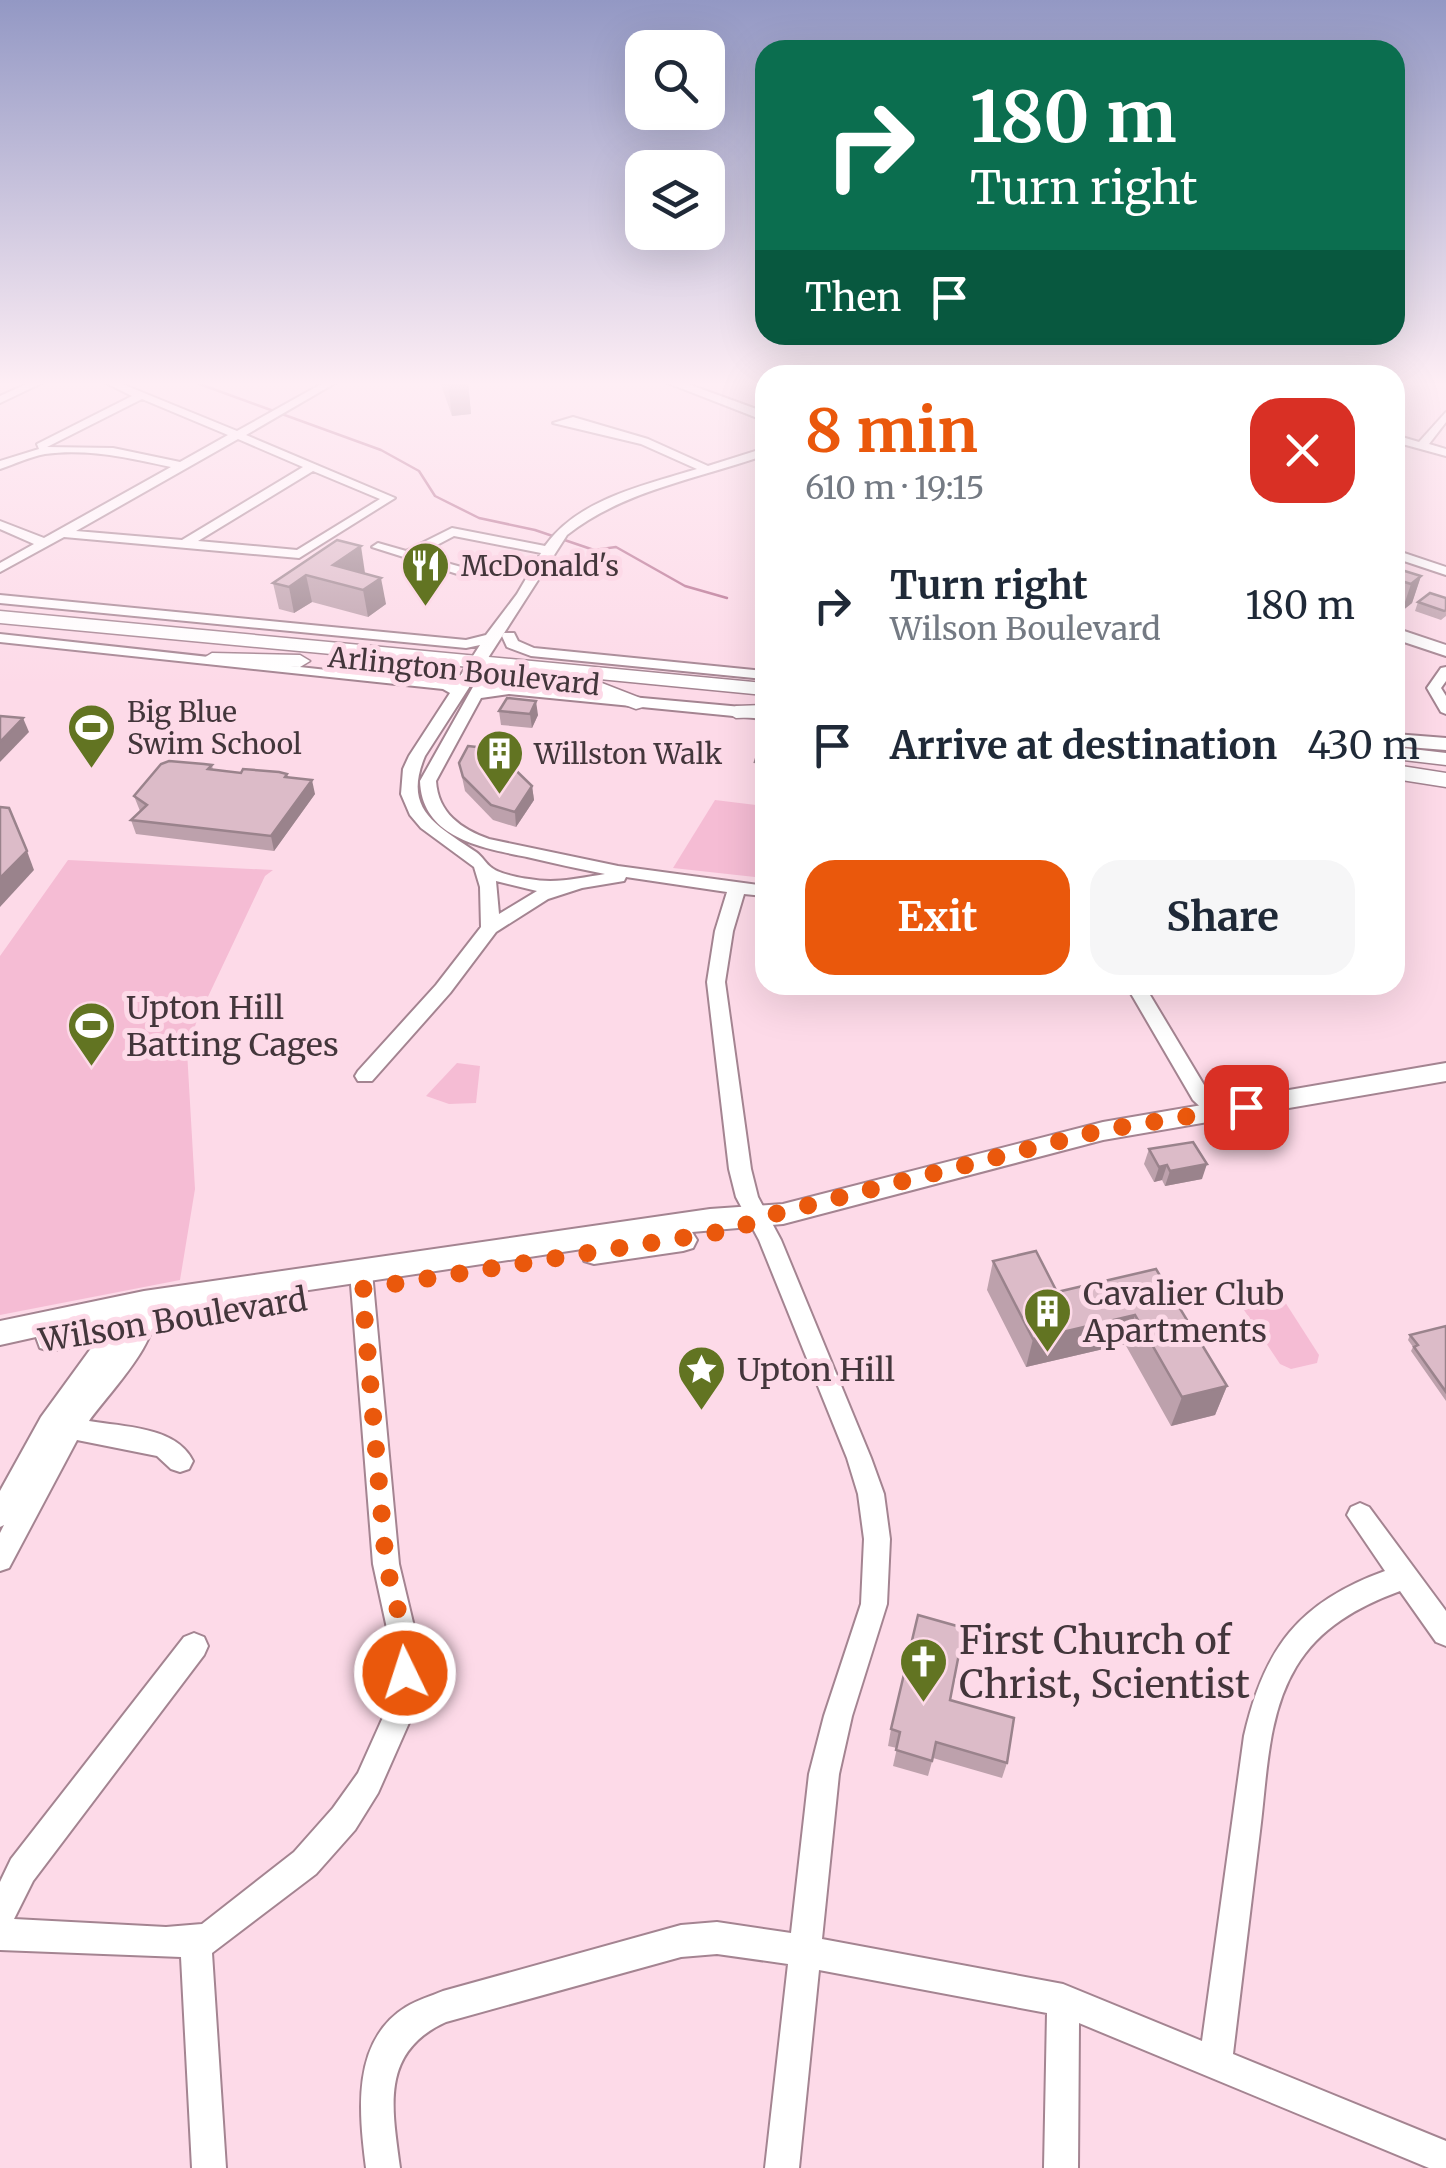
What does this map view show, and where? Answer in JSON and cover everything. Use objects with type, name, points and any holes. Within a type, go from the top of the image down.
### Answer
[{"type":"highway","points":[[0,617],[104,610]]},
{"type":"highway","name":"Arlington Boulevard","points":[[0,617],[445,658],[480,673],[755,688]]},
{"type":"highway","name":"Arlington Boulevard","points":[[164,634],[292,655],[755,699]]},
{"type":"highway","points":[[305,644],[363,644],[388,637],[396,648],[445,658]]},
{"type":"highway","points":[[212,659],[368,661]]},
{"type":"highway","points":[[587,684],[636,703]]},
{"type":"highway","points":[[736,712],[755,713]]},
{"type":"highway","points":[[1405,758],[1445,751]]},
{"type":"highway","points":[[1405,763],[1446,782]]},
{"type":"main road","points":[[1405,628],[1446,642]]},
{"type":"main road","points":[[1405,637],[1446,651]]},
{"type":"main road","name":"Wilson Boulevard","points":[[0,1333],[136,1317],[710,1219],[759,1218],[1103,1130],[1446,1072]]},
{"type":"main road","name":"Wilson Boulevard","points":[[0,1350],[136,1317]]},
{"type":"street","points":[[0,568],[151,483]]},
{"type":"street","points":[[184,544],[284,483]]},
{"type":"street","points":[[61,534],[293,554],[310,550],[389,498],[353,483]]},
{"type":"street","points":[[670,483],[596,509],[563,532],[522,601],[506,615],[492,638],[480,673],[427,786],[442,818],[459,832],[493,845],[640,875],[755,890]]},
{"type":"street","points":[[0,525],[44,543]]},
{"type":"street","points":[[410,554],[452,532],[550,551]]},
{"type":"street","points":[[378,547],[467,572]]},
{"type":"street","points":[[1405,557],[1446,571]]},
{"type":"street","points":[[0,599],[466,644],[492,638]]},
{"type":"street","points":[[522,601],[522,615],[509,636],[411,768],[407,788],[420,820],[482,868],[529,886],[571,885],[640,875]]},
{"type":"street","points":[[509,636],[510,642],[522,650],[755,674]]},
{"type":"street","points":[[0,638],[446,684],[553,654]]},
{"type":"street","points":[[1446,672],[1434,688],[1446,709]]},
{"type":"street","points":[[480,673],[509,690],[736,712]]},
{"type":"street","points":[[490,928],[491,909],[481,858],[493,845]]},
{"type":"street","points":[[365,1076],[448,984],[490,928],[528,902],[571,885],[585,864]]},
{"type":"street","points":[[737,888],[719,954],[718,1014],[740,1169],[746,1194],[860,1458],[877,1539],[874,1604],[824,1774],[782,2168]]},
{"type":"street","points":[[1141,995],[1200,1095],[1217,1111]]},
{"type":"street","points":[[0,1934],[196,1942],[212,1936],[254,1907],[321,1847],[368,1783],[398,1716],[407,1656],[386,1564],[362,1280]]},
{"type":"street","points":[[0,1515],[136,1317]]},
{"type":"street","points":[[59,1427],[164,1446],[180,1461]]},
{"type":"street","points":[[0,1560],[59,1427]]},
{"type":"street","points":[[1360,1514],[1446,1633]]},
{"type":"street","points":[[1214,2064],[1257,1740],[1268,1693],[1288,1651],[1317,1620],[1352,1596],[1404,1576]]},
{"type":"street","points":[[0,1915],[22,1870],[194,1646]]},
{"type":"street","points":[[383,2168],[374,2090],[382,2063],[414,2020],[430,2011],[677,1942],[732,1938],[1063,2000],[1446,2158]]},
{"type":"street","points":[[196,1942],[209,2168]]},
{"type":"street","points":[[1061,2168],[1063,2000]]},
{"type":"shaded area","points":[[715,800],[755,805],[755,877],[673,868]]},
{"type":"shaded area","points":[[68,860],[273,870],[265,876],[197,1020],[187,1051],[195,1189],[180,1280],[0,1315],[0,956]]},
{"type":"shaded area","points":[[457,1063],[480,1066],[476,1103],[449,1104],[426,1096]]},
{"type":"shaded area","points":[[1271,1296],[1285,1302],[1319,1355],[1317,1363],[1291,1369],[1280,1364],[1244,1310],[1246,1301]]},
{"type":"building","points":[[337,540],[361,546],[333,565],[381,578],[363,590],[306,575],[289,587],[273,583]]},
{"type":"building","points":[[1405,571],[1421,576],[1411,584],[1405,582]]},
{"type":"building","points":[[1430,593],[1446,598],[1446,610],[1418,602]]},
{"type":"building","points":[[507,698],[536,701],[530,714],[499,711]]},
{"type":"building","points":[[0,716],[23,718],[0,742]]},
{"type":"building","name":"Willston Walk","points":[[468,746],[494,749],[532,786],[515,812],[491,805],[463,777],[459,763]]},
{"type":"building","points":[[169,761],[212,765],[208,769],[241,773],[243,769],[279,772],[287,774],[285,777],[312,780],[271,836],[131,820],[147,805],[134,796],[161,764]]},
{"type":"building","points":[[0,807],[9,808],[27,851],[0,878]]},
{"type":"building","points":[[1193,1142],[1207,1164],[1170,1171],[1167,1165],[1159,1167],[1149,1149]]},
{"type":"building","points":[[1036,1251],[1057,1292],[1156,1269],[1227,1386],[1182,1397],[1135,1315],[1033,1339],[993,1261]]},
{"type":"building","points":[[1446,1326],[1446,1392],[1414,1347],[1418,1345],[1410,1335]]},
{"type":"building","name":"First Church of Christ, Scientist","points":[[918,1615],[964,1628],[950,1700],[1014,1718],[1007,1763],[936,1742],[932,1761],[896,1750],[900,1732],[891,1729]]},
{"type":"waterway","points":[[427,483],[435,496],[479,518],[535,530],[594,550],[616,547],[685,586],[727,598]]},
{"type":"place","name":"McDonald's","points":[[426,608]]},
{"type":"place","name":"Big Blue Swim School","points":[[92,770]]},
{"type":"place","name":"Willston Walk","points":[[499,796]]},
{"type":"place","name":"Upton Hill Batting Cages","points":[[91,1068]]},
{"type":"place","name":"Cavalier Club Apartments","points":[[1048,1354]]},
{"type":"place","name":"Upton Hill","points":[[702,1412]]},
{"type":"place","name":"First Church of Christ, Scientist","points":[[924,1704]]},
{"type":"route","points":[[405,1673],[404,1634],[386,1564],[362,1289],[738,1229],[759,1218],[1103,1130],[1246,1107]]}]
